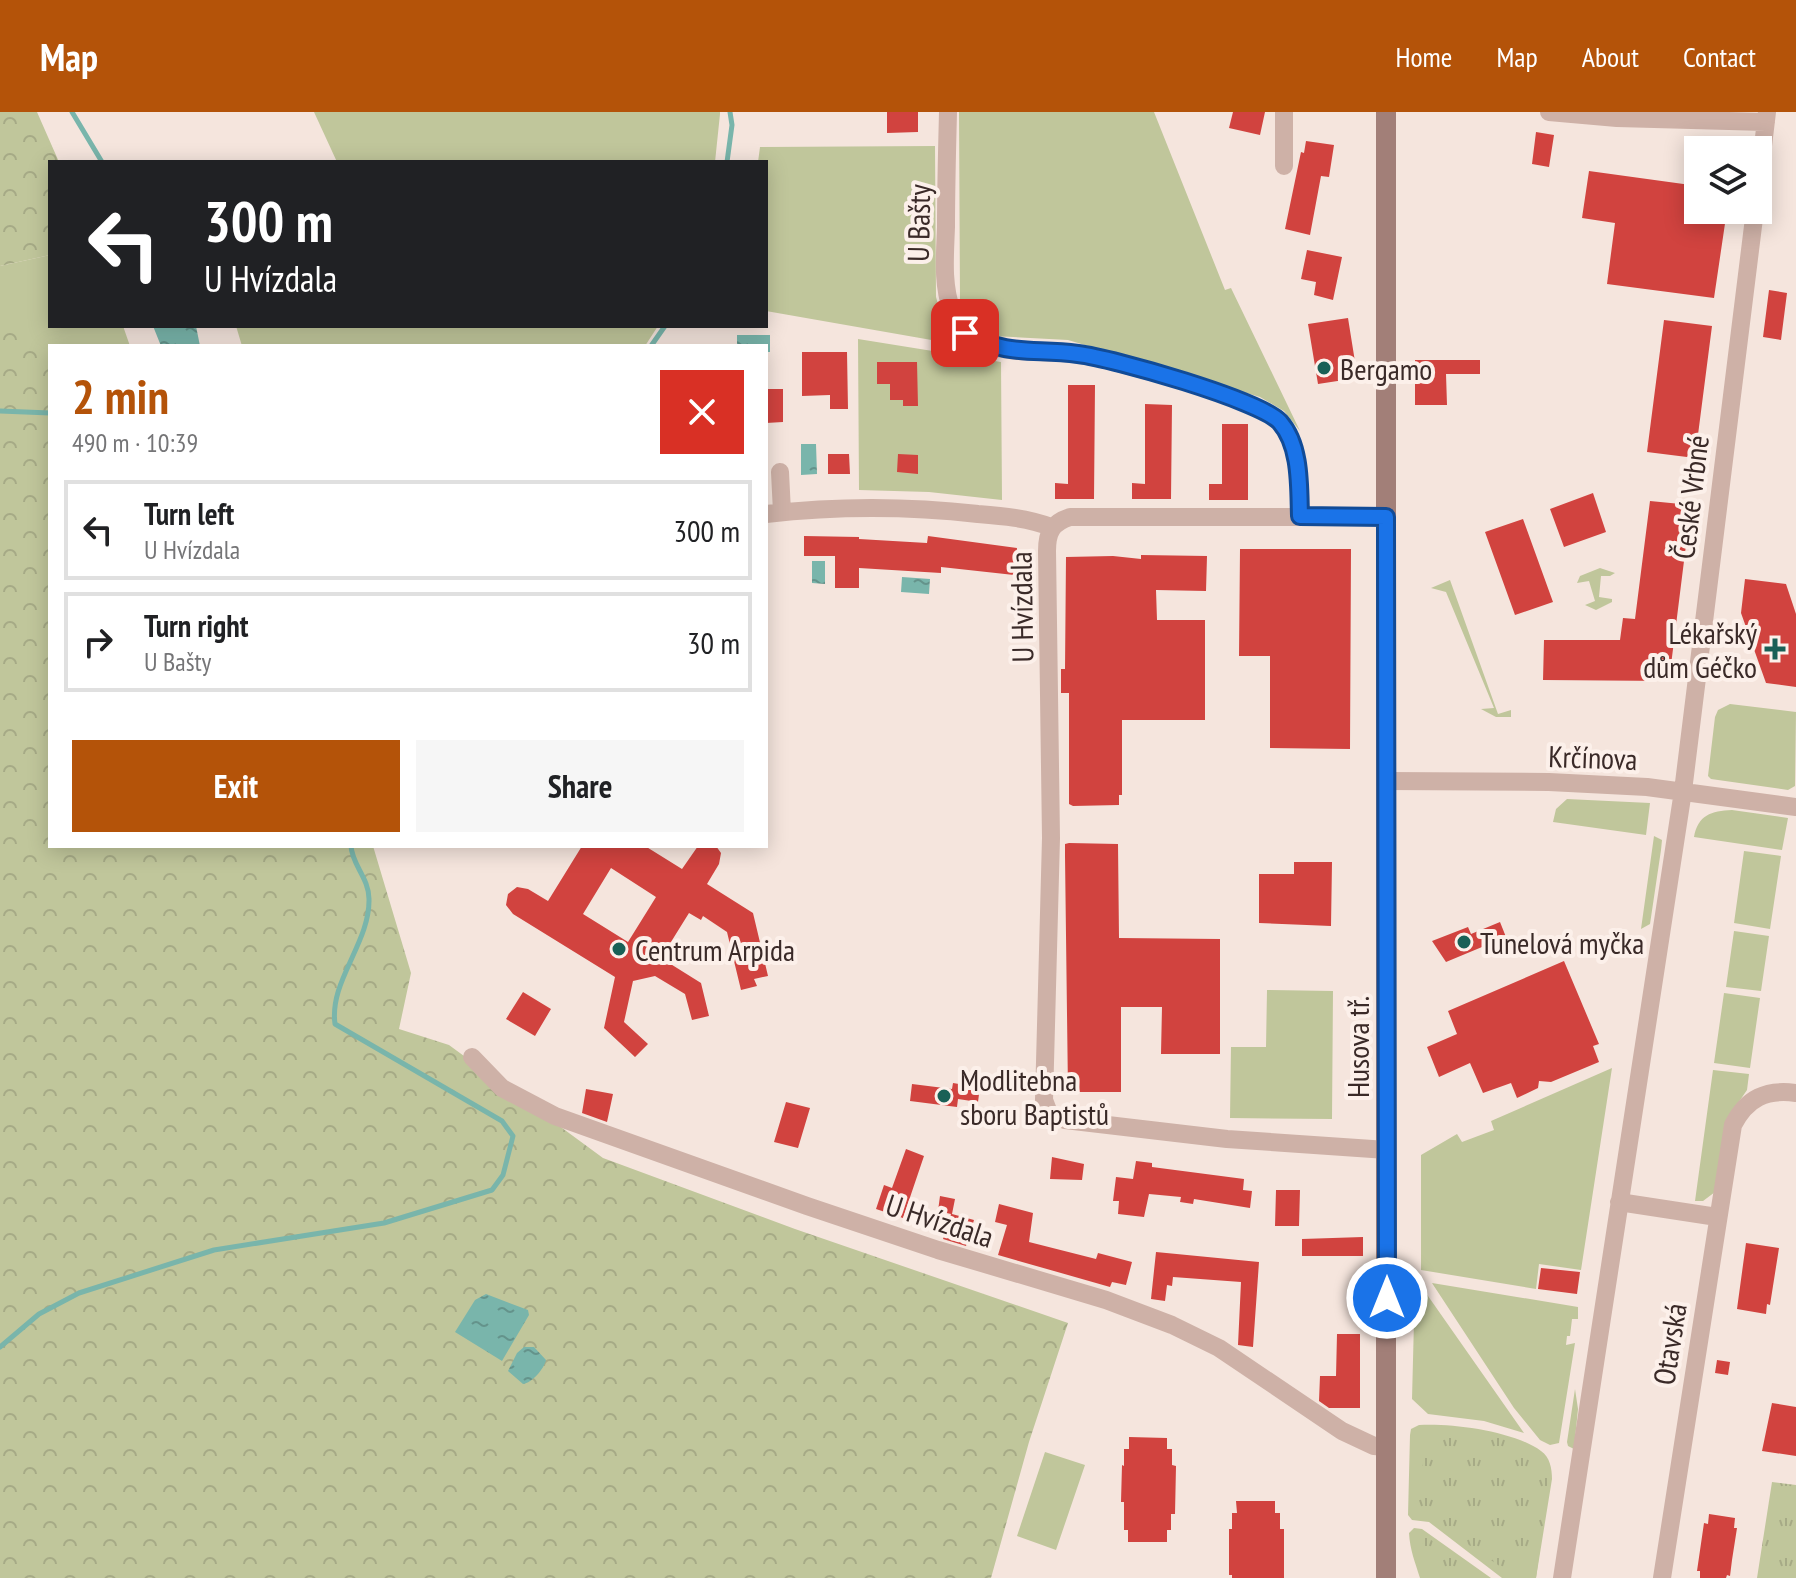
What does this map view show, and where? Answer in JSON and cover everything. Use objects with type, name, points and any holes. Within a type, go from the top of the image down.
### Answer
[{"type":"street","name":"U Bašty","points":[[948,112],[945,284],[952,313],[965,333],[989,346],[1011,351],[1079,354],[1099,359],[1179,380],[1257,408],[1279,421],[1293,444],[1300,516]]},
{"type":"street","points":[[1284,112],[1284,166]]},
{"type":"street","points":[[1386,112],[1386,517]]},
{"type":"street","points":[[1549,112],[1617,118],[1766,117]]},
{"type":"street","name":"České Vrbné","points":[[1683,791],[1753,224]]},
{"type":"street","name":"U Hvízdala","points":[[780,472],[774,513],[855,507],[926,508],[1032,519],[1051,527]]},
{"type":"street","name":"U Hvízdala","points":[[1386,517],[1070,517],[1059,520],[1051,527],[1047,551],[1051,838],[1044,1100],[1049,1113],[1065,1120],[1227,1139],[1387,1150]]},
{"type":"street","name":"Husova tř.","points":[[1386,517],[1386,1578]]},
{"type":"street","name":"Krčínova","points":[[1386,781],[1559,783],[1683,791],[1796,807]]},
{"type":"street","points":[[1562,1578],[1683,791]]},
{"type":"street","name":"U Hvízdala","points":[[472,1057],[502,1088],[555,1116],[807,1206],[938,1250],[1106,1300],[1172,1325],[1219,1348],[1342,1431],[1374,1446],[1386,1447]]},
{"type":"street","name":"Otavská","points":[[1662,1578],[1733,1125],[1753,1099],[1766,1092],[1796,1093]]},
{"type":"street","points":[[1619,1202],[1717,1217]]},
{"type":"green space","points":[[0,112],[37,112],[58,160],[48,160],[48,255],[0,266]]},
{"type":"green space","points":[[314,112],[720,112],[715,160],[336,160]]},
{"type":"green space","points":[[959,112],[1154,112],[1225,290],[1231,288],[1300,431],[1284,411],[1260,397],[1068,340],[993,336],[975,326],[960,299]]},
{"type":"green space","points":[[935,146],[936,297],[943,322],[960,345],[768,311],[768,160],[758,160],[760,147]]},
{"type":"green space","points":[[48,255],[48,328],[124,328],[129,344],[48,344],[48,395],[0,396],[0,266]]},
{"type":"green space","points":[[0,306],[48,355],[48,848],[374,848],[411,973],[399,1029],[449,1045],[603,1158],[795,1229],[1068,1323],[1029,1442],[991,1578],[0,1578]]},
{"type":"green space","points":[[237,328],[657,328],[646,344],[241,344]]},
{"type":"green space","points":[[858,339],[1001,362],[1002,500],[929,492],[859,490]]},
{"type":"green space","points":[[1600,568],[1615,573],[1601,576],[1599,597],[1612,599],[1612,602],[1596,610],[1585,605],[1595,601],[1589,581],[1577,583],[1580,576]]},
{"type":"green space","points":[[1450,580],[1498,714],[1511,710],[1511,717],[1496,717],[1481,709],[1494,708],[1446,592],[1431,588]]},
{"type":"green space","points":[[1730,704],[1796,712],[1795,786],[1788,790],[1711,779],[1708,776],[1715,717],[1718,710]]},
{"type":"green space","points":[[1567,799],[1650,803],[1646,835],[1553,822],[1556,809]]},
{"type":"green space","points":[[1732,810],[1788,818],[1782,850],[1694,837],[1702,819]]},
{"type":"green space","points":[[1654,836],[1662,840],[1661,850],[1650,924],[1641,929]]},
{"type":"green space","points":[[1744,851],[1781,856],[1770,929],[1734,923]]},
{"type":"green space","points":[[1734,931],[1769,936],[1761,991],[1726,987]]},
{"type":"green space","points":[[1267,990],[1333,991],[1332,1119],[1230,1118],[1231,1047],[1266,1047]]},
{"type":"green space","points":[[1724,993],[1760,998],[1750,1068],[1714,1063]]},
{"type":"green space","points":[[1612,1068],[1581,1270],[1539,1264],[1536,1289],[1421,1270],[1421,1155],[1457,1134],[1462,1142],[1494,1130],[1491,1121]]},
{"type":"green space","points":[[1713,1070],[1749,1074],[1747,1090],[1732,1112],[1715,1192],[1703,1201],[1695,1201]]},
{"type":"green space","points":[[1432,1283],[1578,1307],[1578,1319],[1572,1319],[1570,1336],[1567,1336],[1566,1345],[1575,1343],[1559,1443],[1550,1445],[1540,1440],[1514,1408]]},
{"type":"green space","points":[[1421,1286],[1524,1433],[1484,1421],[1428,1414],[1412,1399],[1414,1321]]},
{"type":"green space","points":[[1575,1389],[1578,1409],[1574,1449],[1567,1442]]},
{"type":"green space","points":[[1419,1425],[1448,1425],[1499,1433],[1529,1444],[1547,1456],[1552,1479],[1536,1578],[1502,1578],[1429,1522],[1412,1520],[1408,1515],[1410,1435],[1411,1429]]},
{"type":"green space","points":[[1435,1426],[1490,1435],[1542,1454],[1549,1482],[1536,1578],[1517,1578],[1418,1510],[1426,1434]]},
{"type":"green space","points":[[1045,1452],[1085,1465],[1056,1550],[1017,1536]]},
{"type":"green space","points":[[1772,1482],[1796,1485],[1796,1578],[1757,1578]]},
{"type":"green space","points":[[1414,1528],[1422,1529],[1491,1578],[1420,1578],[1409,1533]]},
{"type":"green space","points":[[1421,1533],[1486,1578],[1429,1578]]},
{"type":"water","points":[[154,328],[196,328],[200,344],[160,344]]},
{"type":"water","points":[[737,335],[770,335],[770,352],[768,344],[737,344]]},
{"type":"water","points":[[801,444],[816,444],[817,474],[801,475]]},
{"type":"water","points":[[812,561],[825,561],[825,584],[812,583]]},
{"type":"water","points":[[902,577],[930,579],[929,594],[901,592]]},
{"type":"water","points":[[486,1294],[528,1310],[529,1315],[502,1361],[455,1332],[475,1300]]},
{"type":"water","points":[[524,1347],[534,1347],[546,1360],[537,1375],[523,1384],[508,1371],[517,1353]]},
{"type":"building","points":[[887,112],[918,112],[918,132],[887,133]]},
{"type":"building","points":[[1233,112],[1265,112],[1260,135],[1229,128]]},
{"type":"building","points":[[1536,132],[1554,135],[1549,167],[1532,164]]},
{"type":"building","points":[[1306,141],[1334,145],[1329,177],[1321,176],[1310,235],[1285,229]]},
{"type":"building","points":[[1589,171],[1684,184],[1684,224],[1725,224],[1714,298],[1607,284],[1615,223],[1582,218]]},
{"type":"building","points":[[1307,250],[1342,257],[1333,300],[1314,295],[1316,282],[1301,279]]},
{"type":"building","points":[[1769,290],[1787,293],[1781,340],[1763,337]]},
{"type":"building","points":[[1348,318],[1356,368],[1343,370],[1344,380],[1318,384],[1308,324]]},
{"type":"building","points":[[1664,320],[1712,326],[1695,458],[1647,452]]},
{"type":"building","points":[[802,352],[847,352],[848,409],[830,409],[830,395],[802,396]]},
{"type":"building","points":[[1415,360],[1480,360],[1480,374],[1446,374],[1447,405],[1415,405]]},
{"type":"building","points":[[877,362],[917,362],[918,406],[903,406],[903,400],[890,400],[890,384],[877,384]]},
{"type":"building","points":[[1068,385],[1095,385],[1094,499],[1055,499],[1055,483],[1068,484]]},
{"type":"building","points":[[768,389],[783,389],[783,422],[768,423]]},
{"type":"building","points":[[1145,404],[1172,405],[1171,499],[1132,499],[1132,483],[1145,484]]},
{"type":"building","points":[[1222,424],[1248,424],[1248,500],[1209,500],[1209,484],[1222,484]]},
{"type":"building","points":[[828,454],[849,454],[850,474],[828,474]]},
{"type":"building","points":[[898,454],[918,455],[918,474],[897,472]]},
{"type":"building","points":[[1593,493],[1606,532],[1564,547],[1550,509]]},
{"type":"building","points":[[1650,501],[1691,505],[1669,681],[1543,680],[1544,640],[1620,640],[1623,618],[1635,619]]},
{"type":"building","points":[[1523,519],[1553,602],[1515,615],[1485,532]]},
{"type":"building","points":[[804,536],[927,543],[928,536],[1017,548],[1014,575],[941,567],[941,573],[859,568],[859,588],[835,588],[835,556],[804,556]]},
{"type":"building","points":[[1240,549],[1351,549],[1350,749],[1270,748],[1270,656],[1239,656]]},
{"type":"building","points":[[1141,555],[1207,556],[1206,591],[1156,590],[1157,620],[1205,620],[1205,720],[1122,720],[1122,795],[1119,795],[1119,805],[1073,806],[1069,804],[1069,693],[1061,693],[1061,669],[1065,669],[1066,557],[1141,559]]},
{"type":"building","name":"Lékařský dům Géčko","points":[[1745,579],[1786,584],[1796,614],[1796,687],[1766,683],[1741,613]]},
{"type":"building","points":[[1065,844],[1118,844],[1119,938],[1220,939],[1220,1054],[1161,1054],[1162,1007],[1121,1007],[1121,1092],[1068,1092]]},
{"type":"building","name":"Centrum Arpida","points":[[581,848],[648,848],[682,869],[697,848],[717,848],[721,853],[719,864],[707,884],[753,913],[768,976],[754,979],[757,986],[741,990],[727,932],[703,916],[701,920],[689,913],[661,958],[701,983],[709,1016],[692,1020],[685,994],[655,976],[633,981],[624,1022],[648,1044],[635,1057],[604,1028],[615,977],[513,914],[506,905],[508,894],[517,887],[528,889],[548,901]],"holes":[[[611,868],[656,897],[628,942],[583,914]]]},
{"type":"building","points":[[1294,862],[1332,862],[1331,926],[1259,923],[1259,874],[1294,874]]},
{"type":"building","name":"Tunelová myčka","points":[[1500,922],[1506,937],[1446,962],[1432,941],[1468,927],[1471,934]]},
{"type":"building","points":[[1564,961],[1599,1044],[1593,1046],[1599,1062],[1551,1082],[1539,1081],[1538,1088],[1517,1098],[1511,1083],[1483,1093],[1470,1063],[1439,1077],[1427,1047],[1457,1034],[1448,1011]]},
{"type":"building","points":[[523,992],[551,1009],[535,1036],[506,1019]]},
{"type":"building","points":[[960,1076],[981,1079],[978,1102],[958,1099],[957,1107],[910,1101],[912,1084],[952,1089],[953,1083],[959,1084]]},
{"type":"building","points":[[586,1089],[613,1094],[607,1122],[582,1113]]},
{"type":"building","points":[[786,1102],[810,1108],[798,1148],[774,1142]]},
{"type":"building","points":[[906,1149],[924,1156],[903,1218],[876,1209],[884,1185],[892,1188]]},
{"type":"building","points":[[1052,1157],[1084,1164],[1082,1180],[1050,1179]]},
{"type":"building","points":[[1136,1161],[1152,1163],[1152,1167],[1244,1179],[1243,1190],[1252,1191],[1250,1208],[1194,1199],[1193,1204],[1180,1202],[1181,1197],[1149,1194],[1144,1217],[1118,1214],[1119,1201],[1113,1201],[1116,1177],[1133,1179]]},
{"type":"building","points":[[1276,1190],[1300,1190],[1299,1226],[1275,1226]]},
{"type":"building","points":[[940,1196],[955,1199],[952,1214],[974,1220],[966,1246],[943,1239],[951,1214],[938,1211]]},
{"type":"building","points":[[999,1204],[1033,1213],[1029,1242],[1096,1259],[1098,1253],[1132,1262],[1126,1285],[1112,1282],[1110,1287],[998,1255],[1007,1225],[995,1222]]},
{"type":"building","points":[[1363,1237],[1363,1256],[1302,1256],[1302,1239]]},
{"type":"building","points":[[1746,1243],[1779,1248],[1766,1314],[1737,1309]]},
{"type":"building","points":[[1156,1252],[1259,1262],[1253,1347],[1238,1345],[1241,1282],[1173,1277],[1172,1286],[1167,1285],[1165,1301],[1151,1299]]},
{"type":"building","points":[[1541,1268],[1580,1272],[1577,1294],[1538,1289]]},
{"type":"building","points":[[1337,1334],[1360,1334],[1360,1408],[1329,1408],[1319,1401],[1320,1376],[1336,1376]]},
{"type":"building","points":[[1717,1360],[1730,1362],[1728,1375],[1715,1373]]},
{"type":"building","points":[[1772,1403],[1796,1407],[1796,1456],[1762,1451]]},
{"type":"building","points":[[1129,1437],[1167,1438],[1167,1449],[1172,1449],[1172,1465],[1176,1466],[1175,1514],[1171,1514],[1167,1542],[1128,1542],[1128,1530],[1124,1530],[1124,1502],[1121,1502],[1122,1465],[1124,1449],[1129,1449]]},
{"type":"building","points":[[1236,1501],[1275,1501],[1275,1513],[1280,1513],[1280,1529],[1284,1529],[1284,1578],[1232,1578],[1229,1575],[1229,1529],[1232,1529],[1232,1513],[1237,1513]]},
{"type":"building","points":[[1709,1514],[1735,1518],[1734,1528],[1737,1528],[1730,1576],[1726,1578],[1700,1578],[1700,1571],[1697,1571],[1704,1523],[1708,1524]]},
{"type":"waterway","points":[[72,112],[101,160]]},
{"type":"waterway","points":[[727,160],[732,125],[730,112]]},
{"type":"waterway","points":[[652,344],[664,328]]},
{"type":"waterway","points":[[0,411],[48,413]]},
{"type":"waterway","points":[[0,1347],[39,1314],[79,1293],[214,1250],[384,1223],[492,1190],[503,1175],[513,1136],[502,1121],[335,1024],[338,993],[368,915],[368,891],[351,848]]},
{"type":"place","name":"Bergamo","points":[[1324,368]]},
{"type":"place","name":"Lékařský dům Géčko","points":[[1775,649]]},
{"type":"place","name":"Tunelová myčka","points":[[1464,942]]},
{"type":"place","name":"Centrum Arpida","points":[[619,949]]},
{"type":"place","name":"Modlitebna sboru Baptistů","points":[[944,1096]]},
{"type":"route","points":[[965,333],[989,346],[1011,351],[1079,354],[1099,359],[1179,380],[1257,408],[1279,421],[1293,444],[1300,516],[1386,517],[1387,1298]]}]
